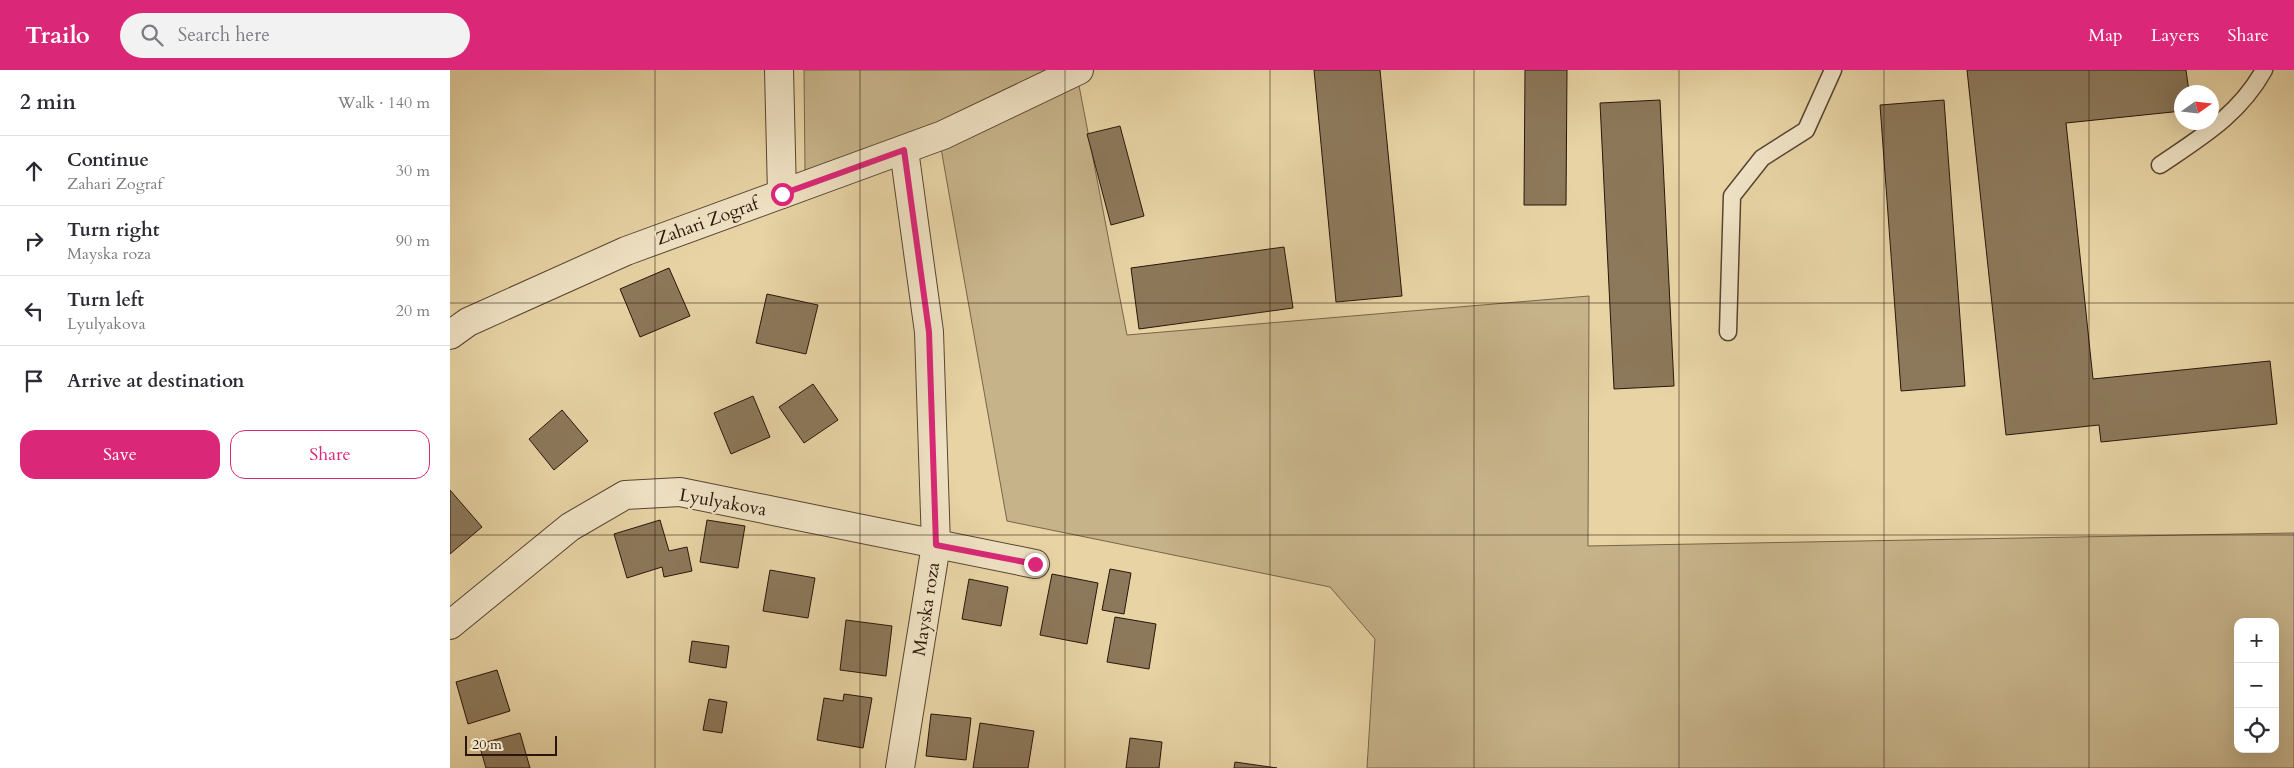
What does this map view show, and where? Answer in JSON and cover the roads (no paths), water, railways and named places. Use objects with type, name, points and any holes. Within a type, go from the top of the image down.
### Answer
[{"type":"street","points":[[779,70],[782,194]]},
{"type":"street","name":"Zahari Zograf","points":[[450,335],[468,322],[626,251],[943,136],[1079,70]]},
{"type":"street","name":"Mayska roza","points":[[900,768],[936,545],[929,332],[904,150]]},
{"type":"street","name":"Lyulyakova","points":[[450,626],[570,527],[625,495],[680,492],[1035,564]]},
{"type":"lane","points":[[1728,332],[1732,196],[1762,158],[1806,130],[1833,70]]},
{"type":"lane","points":[[2160,164],[2216,127],[2255,86],[2264,70]]}]
